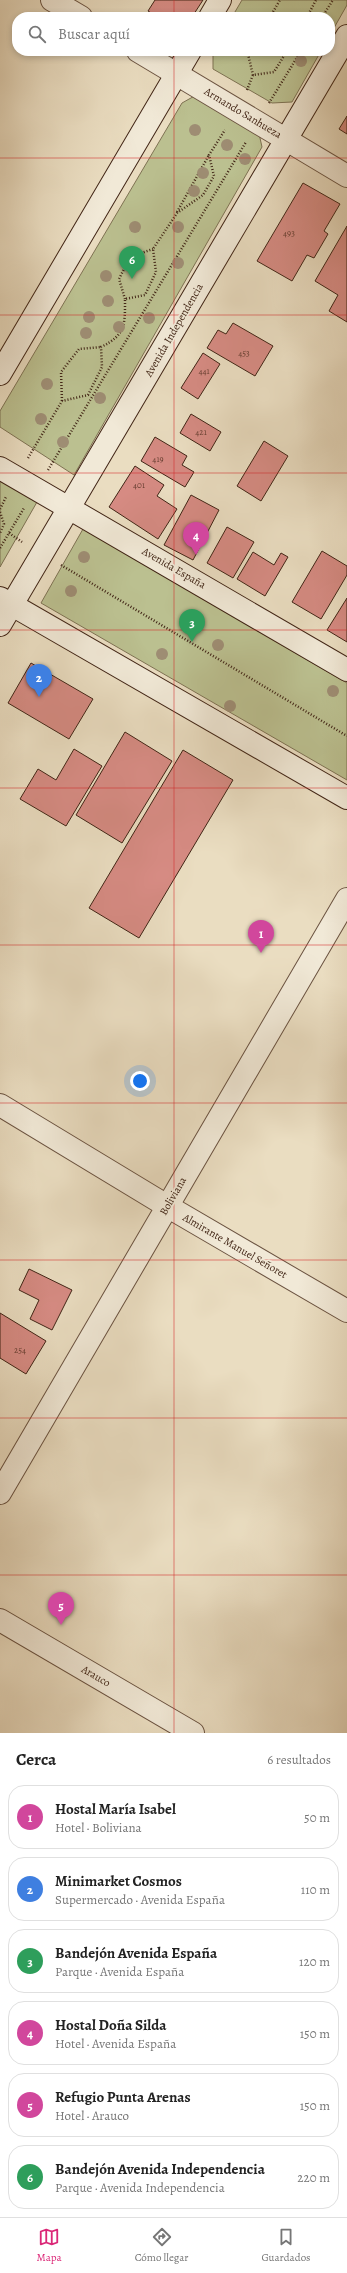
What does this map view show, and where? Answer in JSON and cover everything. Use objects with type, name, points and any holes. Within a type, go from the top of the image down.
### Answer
[{"type":"main road","points":[[52,0],[72,12]]},
{"type":"main road","points":[[213,12],[220,0]]},
{"type":"main road","name":"Avenida Independencia","points":[[0,625],[6,601],[42,554],[347,36]]},
{"type":"main road","name":"Armando Sanhueza","points":[[146,56],[347,176]]},
{"type":"main road","points":[[0,374],[187,56]]},
{"type":"main road","name":"Avenida España","points":[[8,473],[69,507],[347,670]]},
{"type":"main road","points":[[6,601],[347,798]]},
{"type":"main road","name":"Boliviana","points":[[0,1493],[347,899]]},
{"type":"main road","name":"Almirante Manuel Señoret","points":[[0,1105],[167,1206],[347,1311]]},
{"type":"main road","name":"Arauco","points":[[0,1620],[193,1733]]},
{"type":"path","points":[[273,12],[280,0]]},
{"type":"path","points":[[310,12],[316,0]]},
{"type":"path","points":[[325,12],[333,0]]},
{"type":"path","points":[[0,533],[4,524],[0,510],[8,473],[62,401],[61,372],[79,349],[102,347],[116,340],[125,323],[125,299],[119,279],[130,257],[153,249],[177,213],[209,155],[238,110],[254,75],[249,56]]},
{"type":"path","points":[[254,75],[274,72],[284,56]]},
{"type":"path","points":[[0,548],[298,56]]},
{"type":"path","points":[[177,213],[203,195],[214,176],[209,155]]},
{"type":"path","points":[[125,299],[145,294],[156,272],[153,249]]},
{"type":"path","points":[[62,401],[88,396],[102,368],[102,347]]},
{"type":"path","points":[[9,533],[347,736]]},
{"type":"green space","points":[[242,0],[347,0],[347,5],[335,26],[335,12],[235,12]]},
{"type":"green space","points":[[213,56],[318,56],[292,102],[272,103],[213,69]]},
{"type":"green space","points":[[198,94],[258,129],[262,147],[74,475],[0,427],[0,411],[182,103]]},
{"type":"green space","points":[[0,480],[37,502],[0,567]]},
{"type":"green space","points":[[83,529],[347,683],[347,780],[41,603]]},
{"type":"building","points":[[155,0],[203,0],[195,12],[148,11]]},
{"type":"building","points":[[347,116],[347,134],[339,129]]},
{"type":"building","points":[[303,183],[340,204],[324,231],[328,234],[314,258],[307,255],[292,281],[257,261]]},
{"type":"building","points":[[347,226],[347,322],[329,311],[338,295],[315,281]]},
{"type":"building","points":[[233,323],[273,346],[255,376],[207,348],[218,330],[226,334]]},
{"type":"building","points":[[203,353],[220,364],[198,399],[181,388]]},
{"type":"building","points":[[191,414],[221,432],[210,451],[180,433]]},
{"type":"building","points":[[155,437],[187,456],[182,465],[194,472],[185,487],[141,461]]},
{"type":"building","points":[[264,441],[288,456],[261,501],[237,486]]},
{"type":"building","points":[[135,466],[164,485],[157,496],[177,509],[158,539],[109,507]]},
{"type":"building","points":[[191,495],[219,510],[193,560],[164,545]]},
{"type":"building","points":[[227,527],[254,542],[233,578],[207,563]]},
{"type":"building","points":[[322,551],[347,566],[347,575],[321,619],[292,602]]},
{"type":"building","points":[[253,552],[274,565],[281,553],[288,557],[265,596],[237,579]]},
{"type":"building","points":[[347,598],[347,642],[327,630]]},
{"type":"building","points":[[31,663],[93,699],[69,739],[8,703]]},
{"type":"building","points":[[125,732],[172,761],[122,843],[76,815]]},
{"type":"building","points":[[74,749],[102,766],[66,826],[20,799],[38,769],[56,780]]},
{"type":"building","points":[[183,750],[233,780],[139,938],[89,908]]},
{"type":"building","points":[[29,1269],[72,1290],[52,1330],[30,1319],[39,1300],[19,1290]]},
{"type":"building","points":[[0,1313],[46,1341],[26,1374],[0,1358]]},
{"type":"place","name":"Bandejón Avenida Independencia","points":[[132,279]]},
{"type":"place","name":"Hostal Doña Silda","points":[[196,555]]},
{"type":"place","name":"Bandejón Avenida España","points":[[192,642]]},
{"type":"place","name":"Minimarket Cosmos","points":[[39,697]]},
{"type":"place","name":"Hostal María Isabel","points":[[261,953]]},
{"type":"place","name":"Refugio Punta Arenas","points":[[61,1625]]}]
